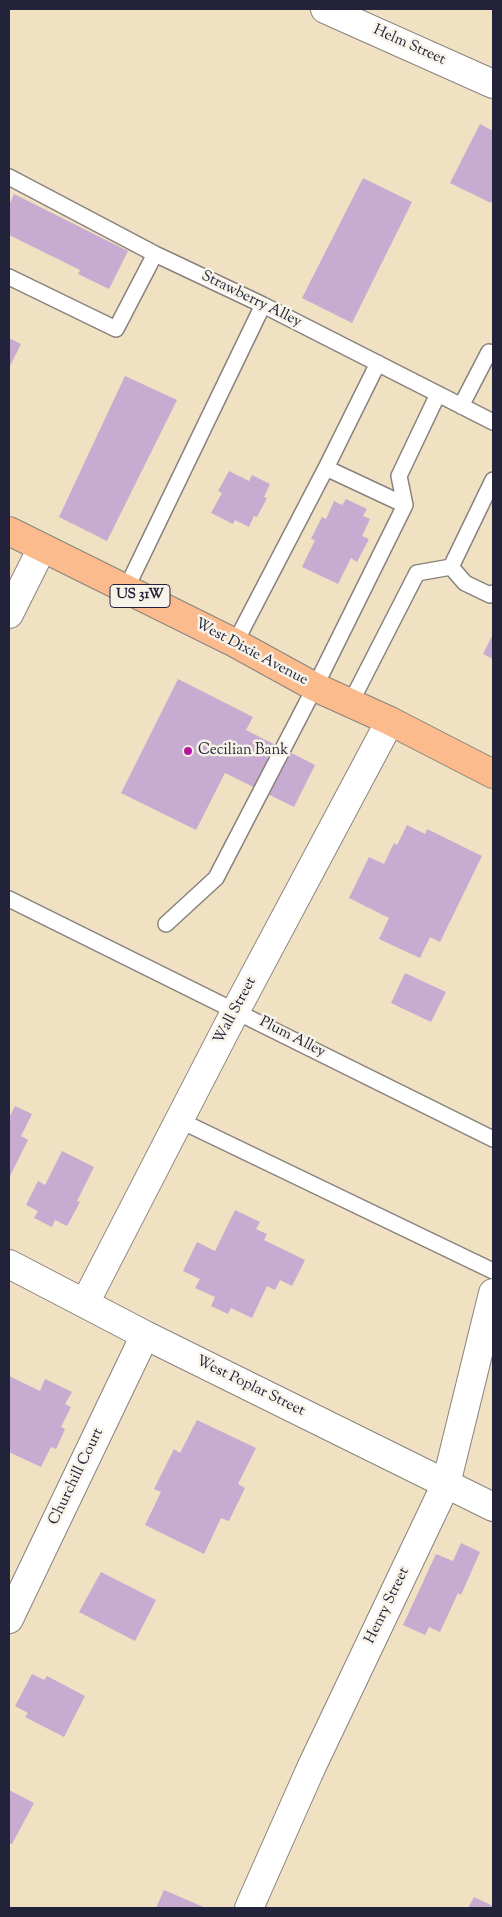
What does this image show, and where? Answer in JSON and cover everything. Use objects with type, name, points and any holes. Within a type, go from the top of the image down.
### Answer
[{"type":"main road","name":"West Dixie Avenue","points":[[9,531],[235,643],[315,687],[390,721],[493,774]]},
{"type":"street","name":"Helm Street","points":[[325,9],[493,84]]},
{"type":"street","points":[[9,614],[42,548]]},
{"type":"street","name":"Wall Street","points":[[85,1303],[236,1010],[390,721]]},
{"type":"street","name":"West Poplar Street","points":[[9,1264],[145,1335],[493,1507]]},
{"type":"street","name":"Henry Street","points":[[249,1908],[311,1768],[446,1484],[493,1293]]},
{"type":"street","name":"Churchill Court","points":[[9,1619],[145,1335]]},
{"type":"lane","name":"Strawberry Alley","points":[[9,177],[155,254],[263,305],[493,422]]},
{"type":"lane","points":[[9,277],[116,329],[155,254]]},
{"type":"lane","points":[[126,589],[263,305]]},
{"type":"lane","points":[[461,406],[489,352],[493,354]]},
{"type":"lane","points":[[235,643],[378,363]]},
{"type":"lane","points":[[166,924],[216,878],[315,687],[405,505],[399,476],[438,394]]},
{"type":"lane","points":[[326,468],[405,505]]},
{"type":"lane","points":[[451,567],[493,480]]},
{"type":"lane","points":[[451,567],[465,582],[490,595],[493,593]]},
{"type":"lane","points":[[351,702],[417,572],[451,567]]},
{"type":"lane","name":"Plum Alley","points":[[9,898],[493,1139]]},
{"type":"lane","points":[[179,1120],[493,1271]]},
{"type":"building","points":[[480,124],[493,131],[493,199],[491,203],[450,183]]},
{"type":"building","points":[[363,178],[412,202],[352,323],[302,298]]},
{"type":"building","points":[[14,194],[128,251],[109,289],[78,274],[80,270],[9,235],[9,205]]},
{"type":"building","points":[[9,338],[21,344],[9,368]]},
{"type":"building","points":[[125,376],[177,400],[107,541],[59,517]]},
{"type":"building","points":[[229,471],[249,481],[252,475],[270,484],[264,497],[267,498],[257,517],[254,516],[249,527],[235,520],[233,524],[211,513],[222,493],[218,491]]},
{"type":"building","points":[[346,499],[367,509],[363,516],[370,519],[362,536],[369,539],[357,562],[351,558],[338,584],[302,567],[315,540],[311,539],[322,517],[326,519],[334,501],[342,505]]},
{"type":"building","points":[[493,634],[493,659],[483,654]]},
{"type":"building","name":"Cecilian Bank","points":[[178,679],[253,717],[246,730],[315,765],[294,807],[225,773],[196,830],[121,793]]},
{"type":"building","points":[[407,825],[425,834],[427,829],[482,856],[440,942],[430,937],[420,958],[379,939],[389,918],[349,898],[369,857],[384,864],[394,843],[397,845]]},
{"type":"building","points":[[405,973],[446,992],[431,1022],[391,1003]]},
{"type":"building","points":[[15,1106],[32,1114],[21,1136],[28,1140],[9,1178],[9,1118]]},
{"type":"building","points":[[62,1151],[94,1167],[77,1201],[80,1202],[67,1226],[55,1220],[52,1227],[34,1218],[38,1211],[26,1205],[38,1181],[45,1185]]},
{"type":"building","points":[[235,1210],[260,1222],[256,1229],[267,1234],[264,1240],[305,1260],[292,1286],[280,1280],[275,1290],[267,1286],[252,1318],[231,1308],[228,1314],[211,1306],[215,1297],[195,1288],[200,1279],[183,1271],[197,1242],[215,1251]]},
{"type":"building","points":[[9,1376],[40,1391],[45,1379],[72,1392],[65,1404],[71,1407],[61,1427],[65,1429],[56,1449],[51,1447],[41,1467],[9,1452]]},
{"type":"building","points":[[197,1420],[256,1448],[238,1484],[245,1488],[229,1521],[221,1518],[204,1554],[145,1525],[161,1492],[154,1489],[174,1449],[180,1453]]},
{"type":"building","points":[[461,1543],[480,1552],[461,1595],[458,1593],[440,1632],[429,1627],[425,1635],[403,1625],[436,1554],[453,1561]]},
{"type":"building","points":[[101,1572],[156,1600],[135,1641],[79,1612]]},
{"type":"building","points":[[32,1674],[44,1680],[47,1676],[85,1696],[64,1737],[25,1717],[28,1713],[15,1706]]},
{"type":"building","points":[[9,1790],[34,1803],[12,1844],[9,1843]]},
{"type":"building","points":[[164,1890],[206,1908],[156,1908]]},
{"type":"building","points":[[474,1897],[493,1906],[493,1908],[468,1908]]},
{"type":"place","name":"Cecilian Bank","points":[[188,751]]}]
